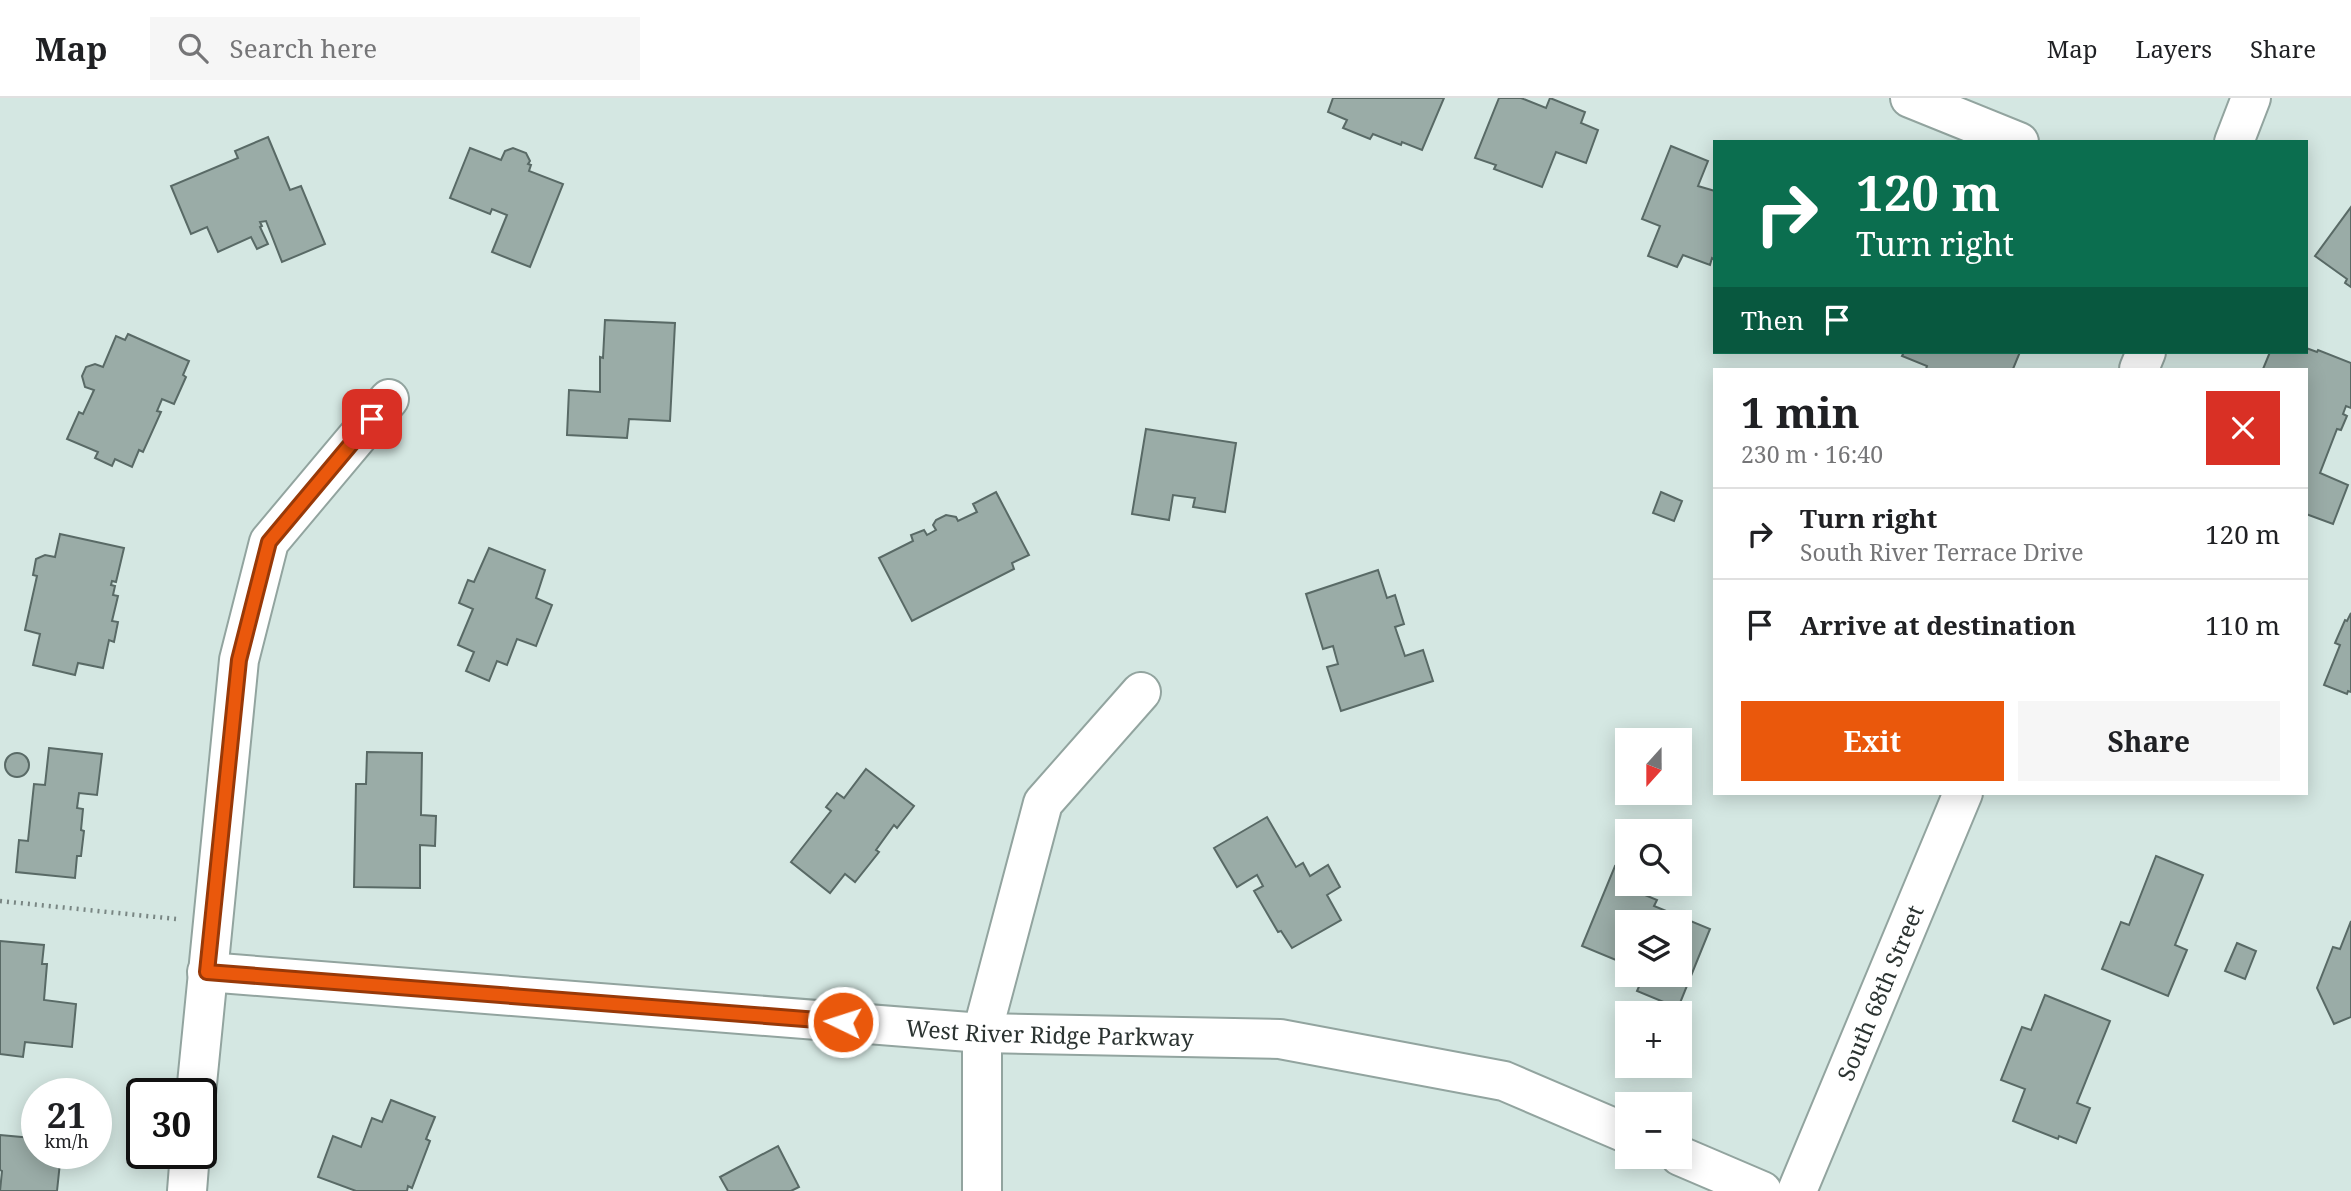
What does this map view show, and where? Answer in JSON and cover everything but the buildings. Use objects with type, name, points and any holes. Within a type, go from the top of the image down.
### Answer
[{"type":"street","points":[[1910,98],[2014,140]]},
{"type":"street","points":[[2235,140],[2252,98]]},
{"type":"street","points":[[197,1078],[239,660],[269,542],[389,399]]},
{"type":"street","points":[[982,1191],[982,1033],[1043,803],[1141,692]]},
{"type":"street","name":"South 68th Street","points":[[1797,1191],[1962,795]]},
{"type":"street","name":"West River Ridge Parkway","points":[[207,972],[982,1033],[1280,1039],[1504,1081],[1615,1128]]},
{"type":"street","points":[[1692,1161],[1762,1191]]},
{"type":"street","points":[[187,1191],[189,1169]]},
{"type":"path","points":[[0,901],[212,922]]},
{"type":"route","points":[[372,419],[269,542],[239,660],[207,972],[843,1022]]}]
